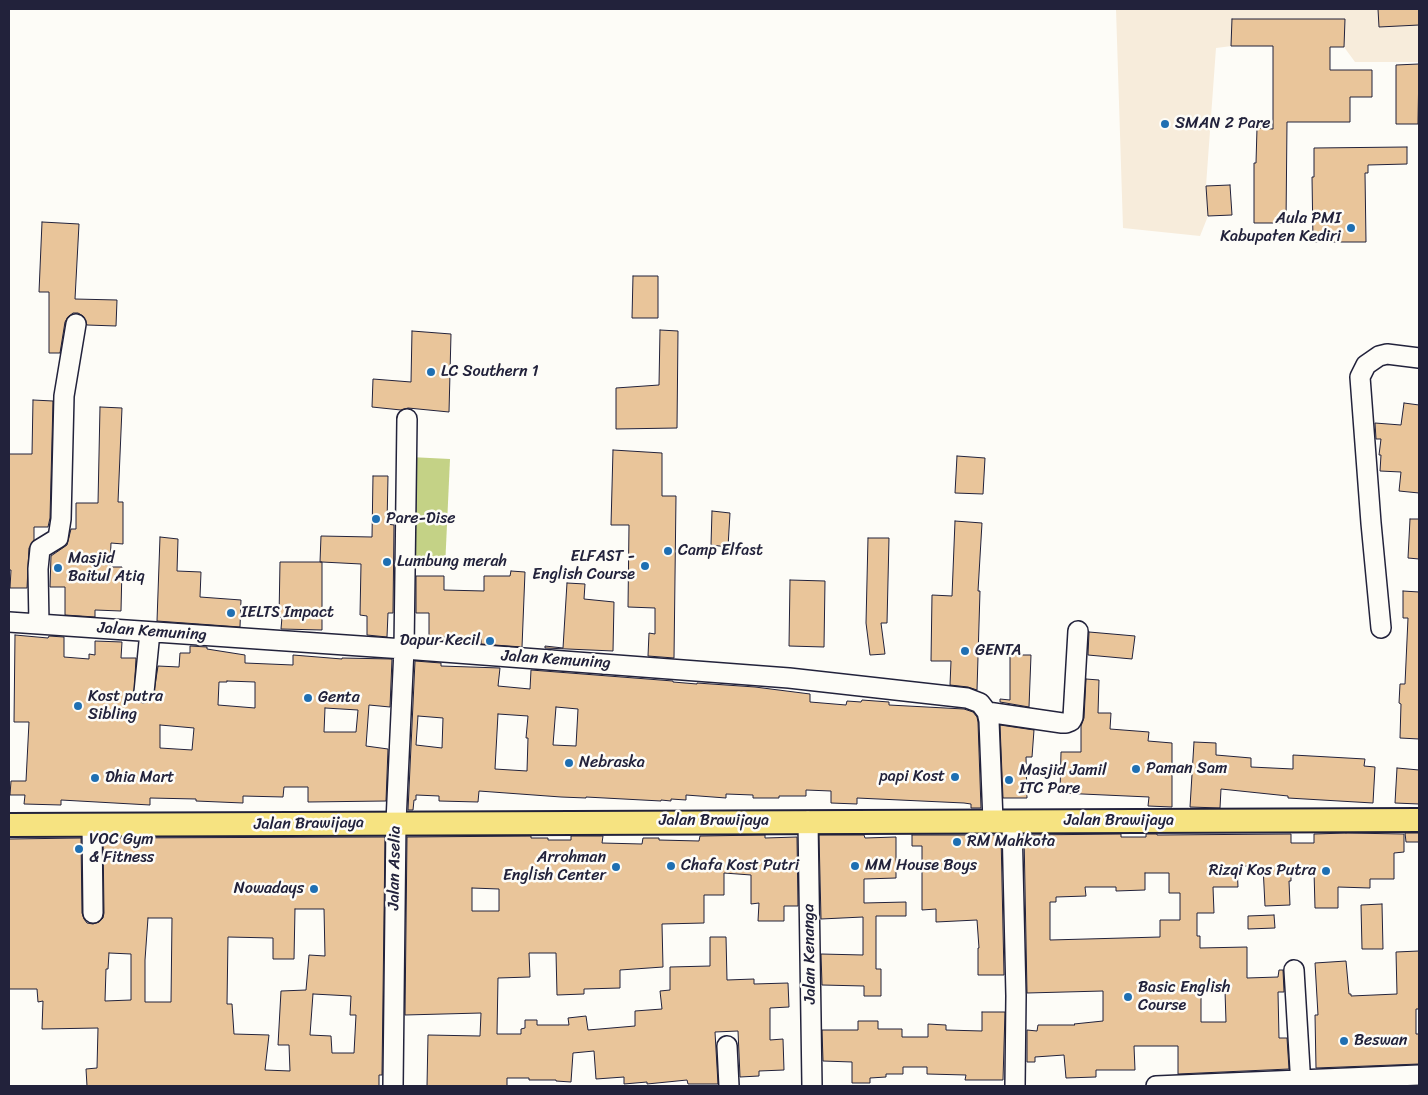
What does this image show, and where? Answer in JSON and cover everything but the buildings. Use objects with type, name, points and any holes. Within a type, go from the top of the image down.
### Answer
[{"type":"main road","name":"Jalan Brawijaya","points":[[9,825],[252,825],[396,822],[1419,820]]},
{"type":"street","points":[[39,624],[38,569],[40,548],[58,538],[60,529],[63,492],[64,396],[76,324]]},
{"type":"street","points":[[1381,628],[1370,523],[1360,377],[1366,365],[1379,356],[1387,354],[1419,358]]},
{"type":"street","name":"Jalan Aselia","points":[[393,1086],[396,822],[404,649],[407,419]]},
{"type":"street","name":"Jalan Kemuning","points":[[9,622],[789,678],[967,698],[980,702],[987,712]]},
{"type":"street","points":[[1015,1086],[1016,996],[1002,822],[990,721],[987,712],[1062,723],[1071,721],[1073,717],[1078,631]]},
{"type":"street","points":[[144,692],[150,632]]},
{"type":"street","name":"Jalan Kenanga","points":[[808,821],[812,1086]]},
{"type":"street","points":[[92,824],[93,913]]},
{"type":"street","points":[[1294,970],[1301,1083]]},
{"type":"street","points":[[727,1046],[729,1086]]},
{"type":"street","points":[[1156,1086],[1301,1083],[1419,1075]]},
{"type":"shaded area","name":"SMAN 2 Pare","points":[[1116,9],[1419,9],[1419,62],[1355,62],[1344,47],[1232,46],[1216,48],[1206,186],[1208,216],[1200,236],[1123,228]]},
{"type":"green space","points":[[410,457],[450,459],[445,568],[407,567]]},
{"type":"place","name":"SMAN 2 Pare","points":[[1165,124]]},
{"type":"place","name":"Aula PMI Kabupaten Kediri","points":[[1351,228]]},
{"type":"place","name":"LC Southern 1","points":[[431,372]]},
{"type":"place","name":"Pare-Dise","points":[[376,519]]},
{"type":"place","name":"Camp Elfast","points":[[668,551]]},
{"type":"place","name":"Lumbung merah","points":[[387,562]]},
{"type":"place","name":"ELFAST - English Course","points":[[645,566]]},
{"type":"place","name":"Masjid Baitul Atiq","points":[[58,568]]},
{"type":"place","name":"IELTS Impact","points":[[231,613]]},
{"type":"place","name":"Dapur Kecil","points":[[490,641]]},
{"type":"place","name":"GENTA","points":[[965,651]]},
{"type":"place","name":"Genta","points":[[308,698]]},
{"type":"place","name":"Kost putra Sibling","points":[[78,706]]},
{"type":"place","name":"Nebraska","points":[[569,763]]},
{"type":"place","name":"Paman Sam","points":[[1136,769]]},
{"type":"place","name":"papi Kost","points":[[955,777]]},
{"type":"place","name":"Dhia Mart","points":[[95,778]]},
{"type":"place","name":"Masjid Jamil ITC Pare","points":[[1009,780]]},
{"type":"place","name":"RM Mahkota","points":[[957,842]]},
{"type":"place","name":"VOC Gym & Fitness","points":[[79,849]]},
{"type":"place","name":"Chafa Kost Putri","points":[[671,866]]},
{"type":"place","name":"MM House Boys","points":[[855,866]]},
{"type":"place","name":"Arrohman English Center","points":[[616,867]]},
{"type":"place","name":"Rizqi Kos Putra","points":[[1326,871]]},
{"type":"place","name":"Nowadays","points":[[314,889]]},
{"type":"place","name":"Basic English Course","points":[[1128,997]]},
{"type":"place","name":"Beswan","points":[[1344,1041]]}]
